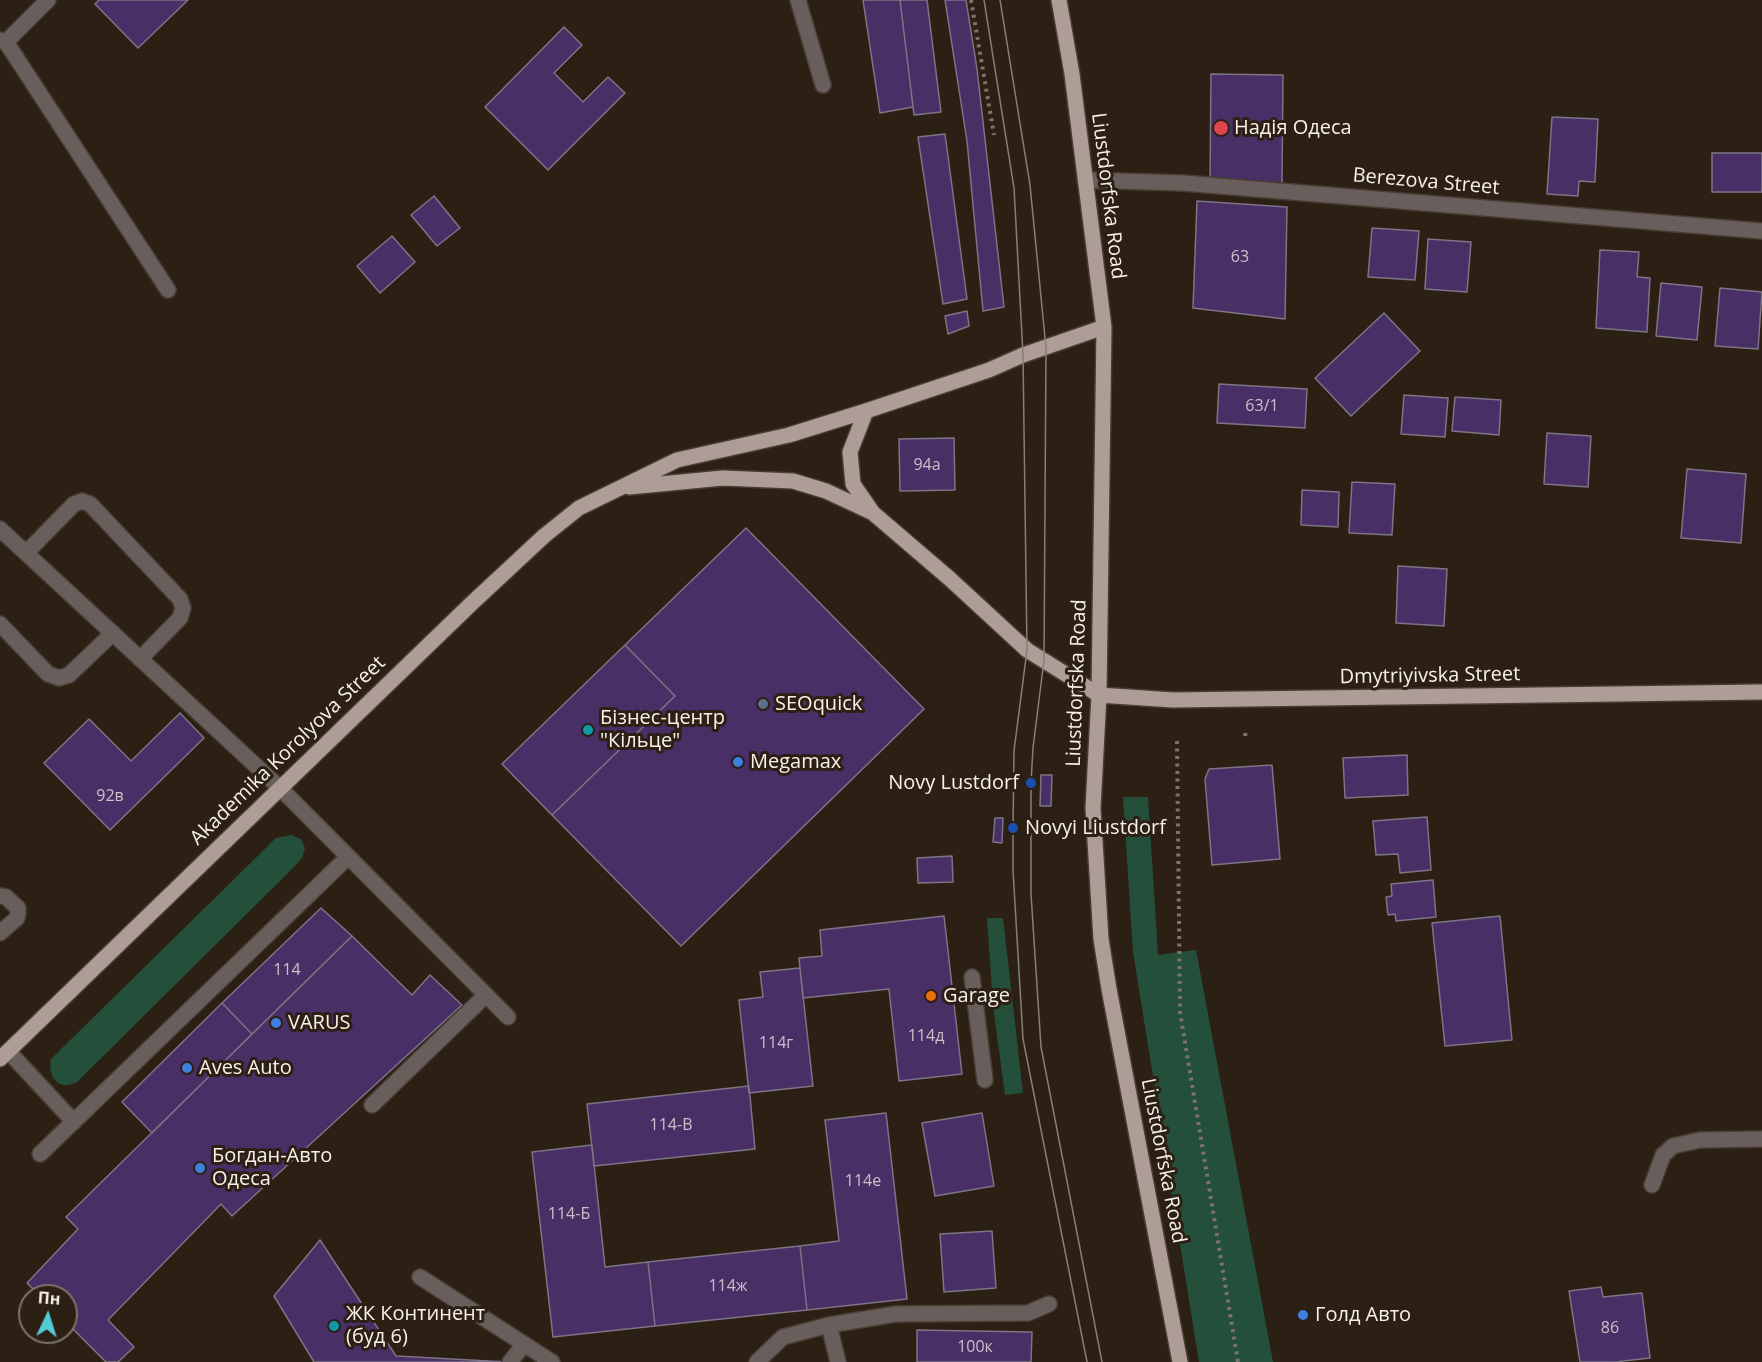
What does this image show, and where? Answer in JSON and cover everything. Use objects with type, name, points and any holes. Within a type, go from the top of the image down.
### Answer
[{"type":"main road","name":"Liustdorfska Road","points":[[1059,0],[1072,74],[1104,327],[1099,695],[1093,808],[1101,939],[1180,1362]]},
{"type":"main road","name":"Akademika Korolyova Street","points":[[4,1055],[462,612],[544,536],[579,508],[677,460],[740,444],[789,435],[867,411],[989,370],[1023,355],[1104,327]]},
{"type":"main road","points":[[867,411],[850,452],[853,484],[873,513],[950,579],[1027,650],[1099,695]]},
{"type":"main road","points":[[617,488],[723,478],[793,482],[826,491],[873,513]]},
{"type":"main road","name":"Dmytriyivska Street","points":[[1099,695],[1173,700],[1762,692]]},
{"type":"street","points":[[48,0],[3,41],[168,290]]},
{"type":"street","points":[[798,0],[823,85]]},
{"type":"street","name":"Berezova Street","points":[[1085,180],[1183,183],[1762,231]]},
{"type":"street","points":[[26,554],[74,504],[82,501],[90,504],[180,599],[183,608],[180,618],[140,659]]},
{"type":"street","points":[[0,529],[280,788],[508,1017]]},
{"type":"street","points":[[0,624],[48,674],[59,678],[69,675],[113,633]]},
{"type":"street","points":[[40,1154],[348,857]]},
{"type":"street","points":[[0,896],[6,897],[18,908],[17,918],[0,933]]},
{"type":"street","points":[[972,977],[985,1080]]},
{"type":"street","points":[[372,1105],[486,995]]},
{"type":"street","points":[[4,1055],[74,1122]]},
{"type":"street","points":[[1652,1185],[1663,1155],[1672,1146],[1700,1140],[1762,1138]]},
{"type":"street","points":[[420,1277],[552,1362]]},
{"type":"street","points":[[757,1362],[783,1337],[829,1325],[896,1314],[1028,1313],[1048,1304]]},
{"type":"street","points":[[829,1325],[838,1362]]},
{"type":"street","points":[[510,1362],[524,1344]]},
{"type":"path","points":[[971,0],[994,135]]},
{"type":"path","points":[[1245,733],[1246,740]]},
{"type":"path","points":[[1176,741],[1180,1012],[1238,1362]]},
{"type":"green space","points":[[1123,797],[1148,797],[1158,955],[1196,950],[1273,1362],[1199,1362],[1133,952]]},
{"type":"green space","points":[[291,835],[301,839],[305,848],[302,858],[291,870],[77,1082],[69,1085],[58,1083],[53,1078],[50,1068],[51,1059],[276,838]]},
{"type":"green space","points":[[987,918],[1003,918],[1023,1093],[1005,1095],[993,1006]]},
{"type":"building","points":[[99,0],[188,0],[138,48],[95,4]]},
{"type":"building","points":[[863,0],[900,0],[913,107],[880,113]]},
{"type":"building","points":[[900,0],[927,0],[941,112],[914,115]]},
{"type":"building","points":[[945,0],[966,0],[977,69],[1004,307],[983,311],[967,141]]},
{"type":"building","points":[[564,27],[582,45],[554,73],[583,102],[608,77],[625,93],[548,170],[485,107]]},
{"type":"building","points":[[1211,74],[1283,75],[1282,183],[1210,182]]},
{"type":"building","points":[[1552,117],[1598,119],[1595,182],[1579,181],[1578,196],[1547,194]]},
{"type":"building","points":[[945,134],[967,299],[943,304],[918,137]]},
{"type":"building","points":[[1712,153],[1762,153],[1762,192],[1712,192]]},
{"type":"building","points":[[434,196],[460,228],[437,246],[411,215]]},
{"type":"building","points":[[1197,201],[1287,207],[1285,319],[1193,308]]},
{"type":"building","points":[[1372,228],[1419,231],[1415,280],[1368,277]]},
{"type":"building","points":[[392,236],[415,262],[380,293],[357,266]]},
{"type":"building","points":[[1428,239],[1471,242],[1467,292],[1425,289]]},
{"type":"building","points":[[1600,250],[1639,252],[1637,277],[1650,278],[1647,332],[1596,328]]},
{"type":"building","points":[[1661,283],[1702,287],[1697,340],[1656,336]]},
{"type":"building","points":[[1720,288],[1762,292],[1758,349],[1715,346]]},
{"type":"building","points":[[967,311],[969,326],[948,334],[945,316]]},
{"type":"building","points":[[1384,313],[1420,351],[1351,416],[1315,378]]},
{"type":"building","points":[[1219,384],[1307,389],[1305,428],[1217,423]]},
{"type":"building","points":[[1404,395],[1448,398],[1445,437],[1401,434]]},
{"type":"building","points":[[1455,397],[1501,400],[1499,435],[1452,431]]},
{"type":"building","points":[[1547,433],[1591,436],[1588,487],[1544,484]]},
{"type":"building","points":[[954,438],[955,490],[900,491],[899,439]]},
{"type":"building","points":[[1687,469],[1746,474],[1741,543],[1681,538]]},
{"type":"building","points":[[1352,482],[1395,484],[1392,535],[1349,533]]},
{"type":"building","points":[[1302,490],[1339,492],[1338,527],[1301,525]]},
{"type":"building","name":"Megamax","points":[[746,528],[924,709],[681,946],[552,815],[675,696],[625,645]]},
{"type":"building","points":[[1398,566],[1447,569],[1444,626],[1396,623]]},
{"type":"building","name":"Бізнес-центр \"Кільце\"","points":[[625,645],[675,696],[552,815],[502,764]]},
{"type":"building","points":[[180,713],[204,738],[110,830],[44,763],[89,719],[131,761]]},
{"type":"building","points":[[1407,755],[1408,795],[1345,798],[1343,758]]},
{"type":"building","points":[[1272,765],[1280,859],[1212,865],[1205,779],[1209,769]]},
{"type":"building","points":[[1041,775],[1052,775],[1051,806],[1040,806]]},
{"type":"building","points":[[1427,817],[1431,870],[1400,873],[1398,854],[1376,855],[1373,821]]},
{"type":"building","points":[[995,818],[1003,818],[1002,843],[993,842]]},
{"type":"building","points":[[952,856],[953,882],[918,883],[917,858]]},
{"type":"building","points":[[1433,880],[1436,917],[1396,921],[1395,914],[1388,915],[1386,897],[1392,896],[1391,884]]},
{"type":"building","points":[[321,908],[352,936],[252,1034],[222,1003]]},
{"type":"building","points":[[944,916],[962,1074],[899,1081],[889,989],[803,998],[799,958],[822,956],[820,930]]},
{"type":"building","points":[[1500,916],[1512,1040],[1445,1046],[1432,923]]},
{"type":"building","name":"Богдан-Авто Одеса","points":[[352,936],[412,995],[430,975],[462,1005],[232,1216],[221,1204],[108,1320],[134,1347],[118,1362],[106,1362],[78,1334],[78,1284],[27,1283],[78,1229],[66,1217]]},
{"type":"building","points":[[800,968],[813,1086],[749,1093],[739,1000],[763,997],[760,972]]},
{"type":"building","name":"Aves Auto","points":[[222,1003],[252,1034],[152,1133],[122,1102]]},
{"type":"building","points":[[749,1086],[755,1149],[594,1166],[587,1104]]},
{"type":"building","points":[[886,1113],[907,1299],[807,1310],[800,1246],[839,1241],[825,1120]]},
{"type":"building","points":[[982,1113],[994,1186],[935,1196],[922,1123]]},
{"type":"building","points":[[592,1145],[605,1267],[648,1262],[655,1326],[553,1337],[532,1152]]},
{"type":"building","points":[[992,1231],[996,1288],[944,1292],[940,1234]]},
{"type":"building","name":"ЖК Континент (буд 6)","points":[[320,1240],[396,1356],[507,1362],[314,1362],[274,1296]]},
{"type":"building","points":[[800,1246],[807,1310],[655,1326],[648,1262]]},
{"type":"building","points":[[1601,1287],[1603,1297],[1642,1293],[1650,1358],[1615,1362],[1580,1362],[1569,1291]]},
{"type":"building","points":[[917,1330],[1032,1332],[1031,1362],[917,1362]]},
{"type":"tram line","points":[[984,0],[1014,188],[1023,355],[1027,650],[1014,751],[1013,828],[1013,870],[1023,1039],[1087,1362]]},
{"type":"tram line","points":[[1000,0],[1030,185],[1046,348],[1044,660],[1031,783],[1031,894],[1041,1047],[1102,1362]]},
{"type":"place","name":"Надія Одеса","points":[[1221,128]]},
{"type":"place","name":"SEOquick","points":[[763,704]]},
{"type":"place","name":"Бізнес-центр \"Кільце\"","points":[[588,730]]},
{"type":"place","name":"Megamax","points":[[738,762]]},
{"type":"place","name":"Novy Lustdorf","points":[[1031,783]]},
{"type":"place","name":"Novyi Liustdorf","points":[[1013,828]]},
{"type":"place","name":"Garage","points":[[931,996]]},
{"type":"place","name":"VARUS","points":[[276,1023]]},
{"type":"place","name":"Aves Auto","points":[[187,1068]]},
{"type":"place","name":"Богдан-Авто Одеса","points":[[200,1168]]},
{"type":"place","name":"Голд Авто","points":[[1303,1315]]},
{"type":"place","name":"ЖК Континент (буд 6)","points":[[334,1326]]}]
